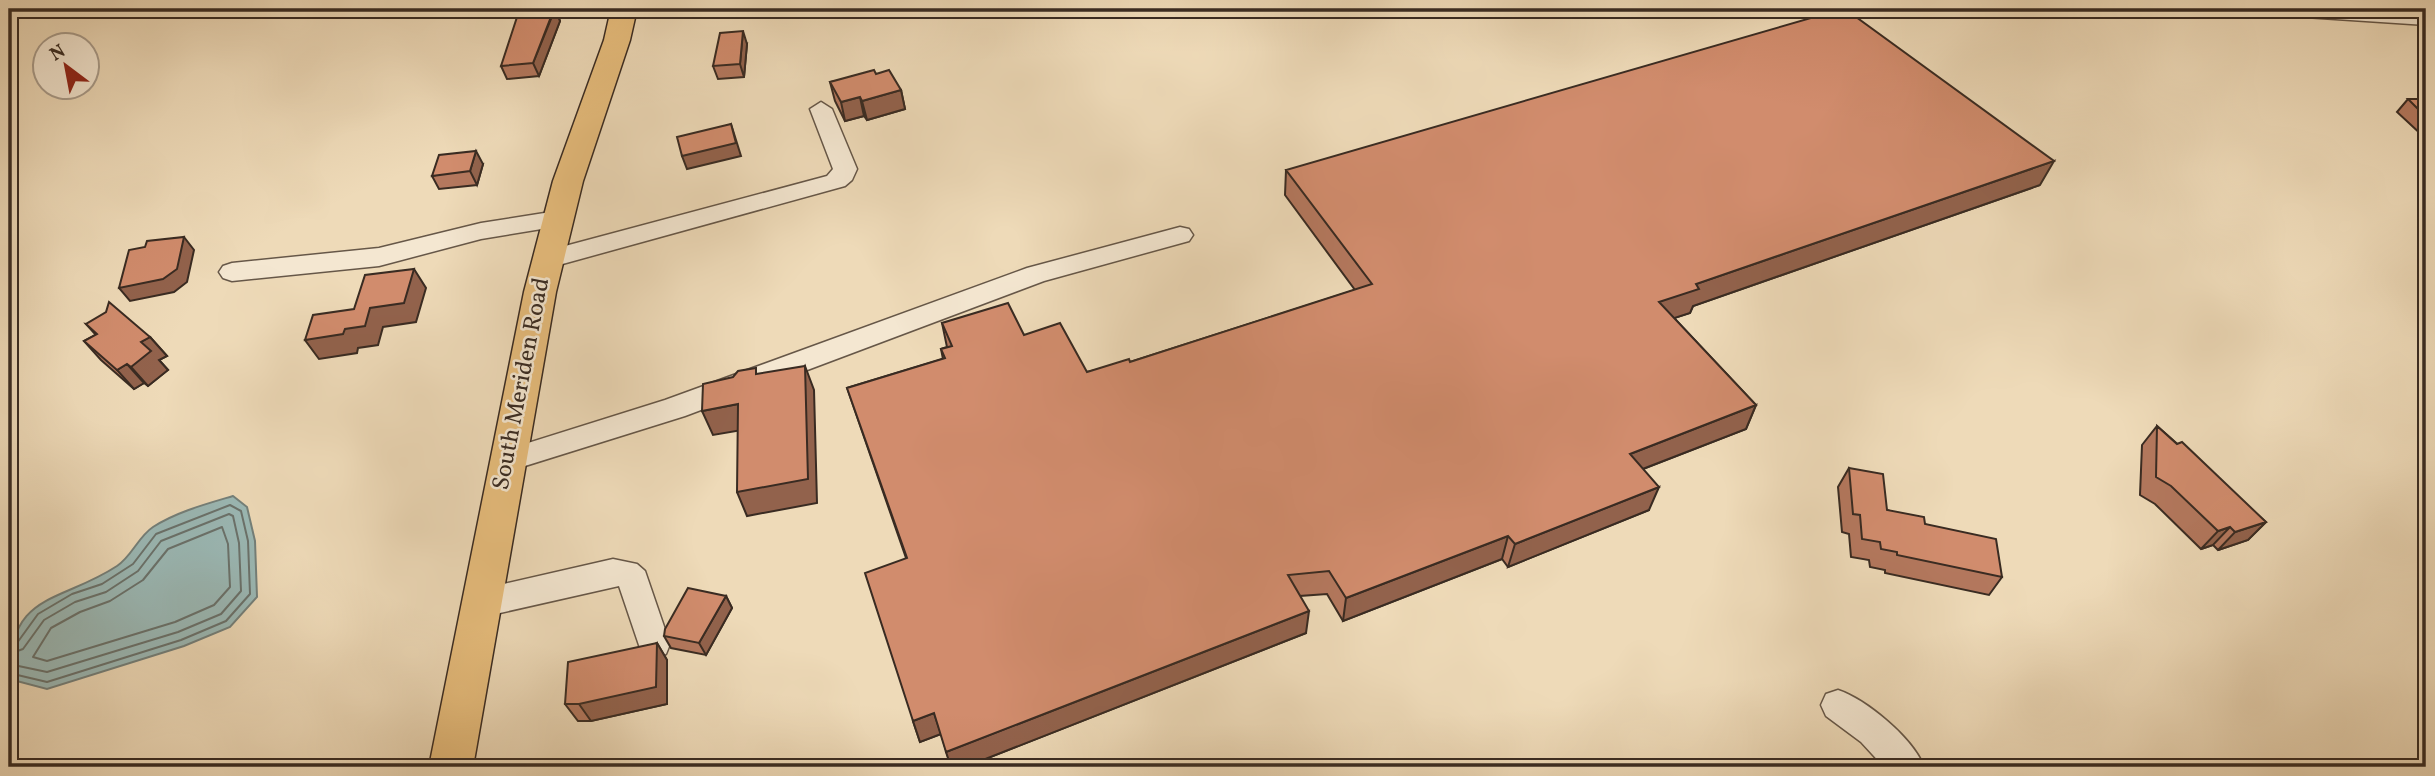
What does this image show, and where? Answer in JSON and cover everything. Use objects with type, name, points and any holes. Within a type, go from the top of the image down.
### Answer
[{"type":"main road","name":"South Meriden Road","points":[[451,767],[506,461],[557,219],[617,40],[624,9]]},
{"type":"street","points":[[2273,9],[2426,19]]},
{"type":"street","points":[[548,260],[836,181],[844,175],[845,169],[821,109]]},
{"type":"street","points":[[232,272],[379,257],[481,231],[557,219]]},
{"type":"street","points":[[506,461],[675,408],[1036,274],[1180,235]]},
{"type":"street","points":[[482,603],[613,572],[626,573],[634,580],[654,644]]},
{"type":"street","points":[[1838,705],[1873,731],[1907,767]]},
{"type":"water","points":[[233,496],[247,507],[255,541],[257,597],[230,627],[184,646],[47,689],[9,679],[11,650],[18,630],[28,615],[41,604],[117,566],[153,527],[191,509]]},
{"type":"building","points":[[554,9],[533,63],[501,66],[519,11]]},
{"type":"building","points":[[1842,9],[2054,161],[1696,284],[1699,289],[1659,302],[1756,405],[1630,454],[1659,487],[1515,544],[1508,536],[1346,598],[1329,571],[1288,575],[1309,611],[946,752],[934,713],[913,721],[865,573],[907,558],[847,388],[945,358],[941,349],[952,346],[942,323],[1008,303],[1024,335],[1060,323],[1087,372],[1129,359],[1130,362],[1372,284],[1286,170]]},
{"type":"building","points":[[743,31],[740,64],[713,66],[720,33]]},
{"type":"building","points":[[874,70],[876,74],[889,70],[901,90],[862,101],[860,97],[841,102],[830,82]]},
{"type":"building","points":[[2408,99],[2426,99],[2426,117]]},
{"type":"building","points":[[731,124],[736,143],[682,156],[677,137]]},
{"type":"building","points":[[476,151],[470,171],[432,176],[439,155]]},
{"type":"building","points":[[184,237],[177,269],[163,279],[119,288],[129,250],[145,247],[147,241]]},
{"type":"building","points":[[414,269],[404,303],[370,308],[365,326],[345,329],[343,334],[305,340],[313,315],[354,309],[365,275]]},
{"type":"building","points":[[109,302],[150,337],[141,342],[151,351],[131,367],[127,364],[117,370],[84,341],[97,334],[86,324],[106,312]]},
{"type":"building","points":[[805,366],[808,479],[737,492],[738,404],[702,411],[703,384],[733,377],[738,371],[756,368],[756,374]]},
{"type":"building","points":[[2157,426],[2177,444],[2182,442],[2266,522],[2235,532],[2230,527],[2218,531],[2171,486],[2156,477]]},
{"type":"building","points":[[1849,468],[1883,474],[1887,510],[1924,517],[1925,524],[1996,539],[2002,577],[1897,555],[1897,552],[1881,549],[1880,542],[1862,539],[1860,515],[1853,514]]},
{"type":"building","points":[[688,588],[726,596],[699,643],[664,636],[665,629]]},
{"type":"building","points":[[657,643],[656,687],[579,704],[565,704],[568,662]]},
{"type":"building","points":[[2164,763],[2168,767],[2148,767]]}]
